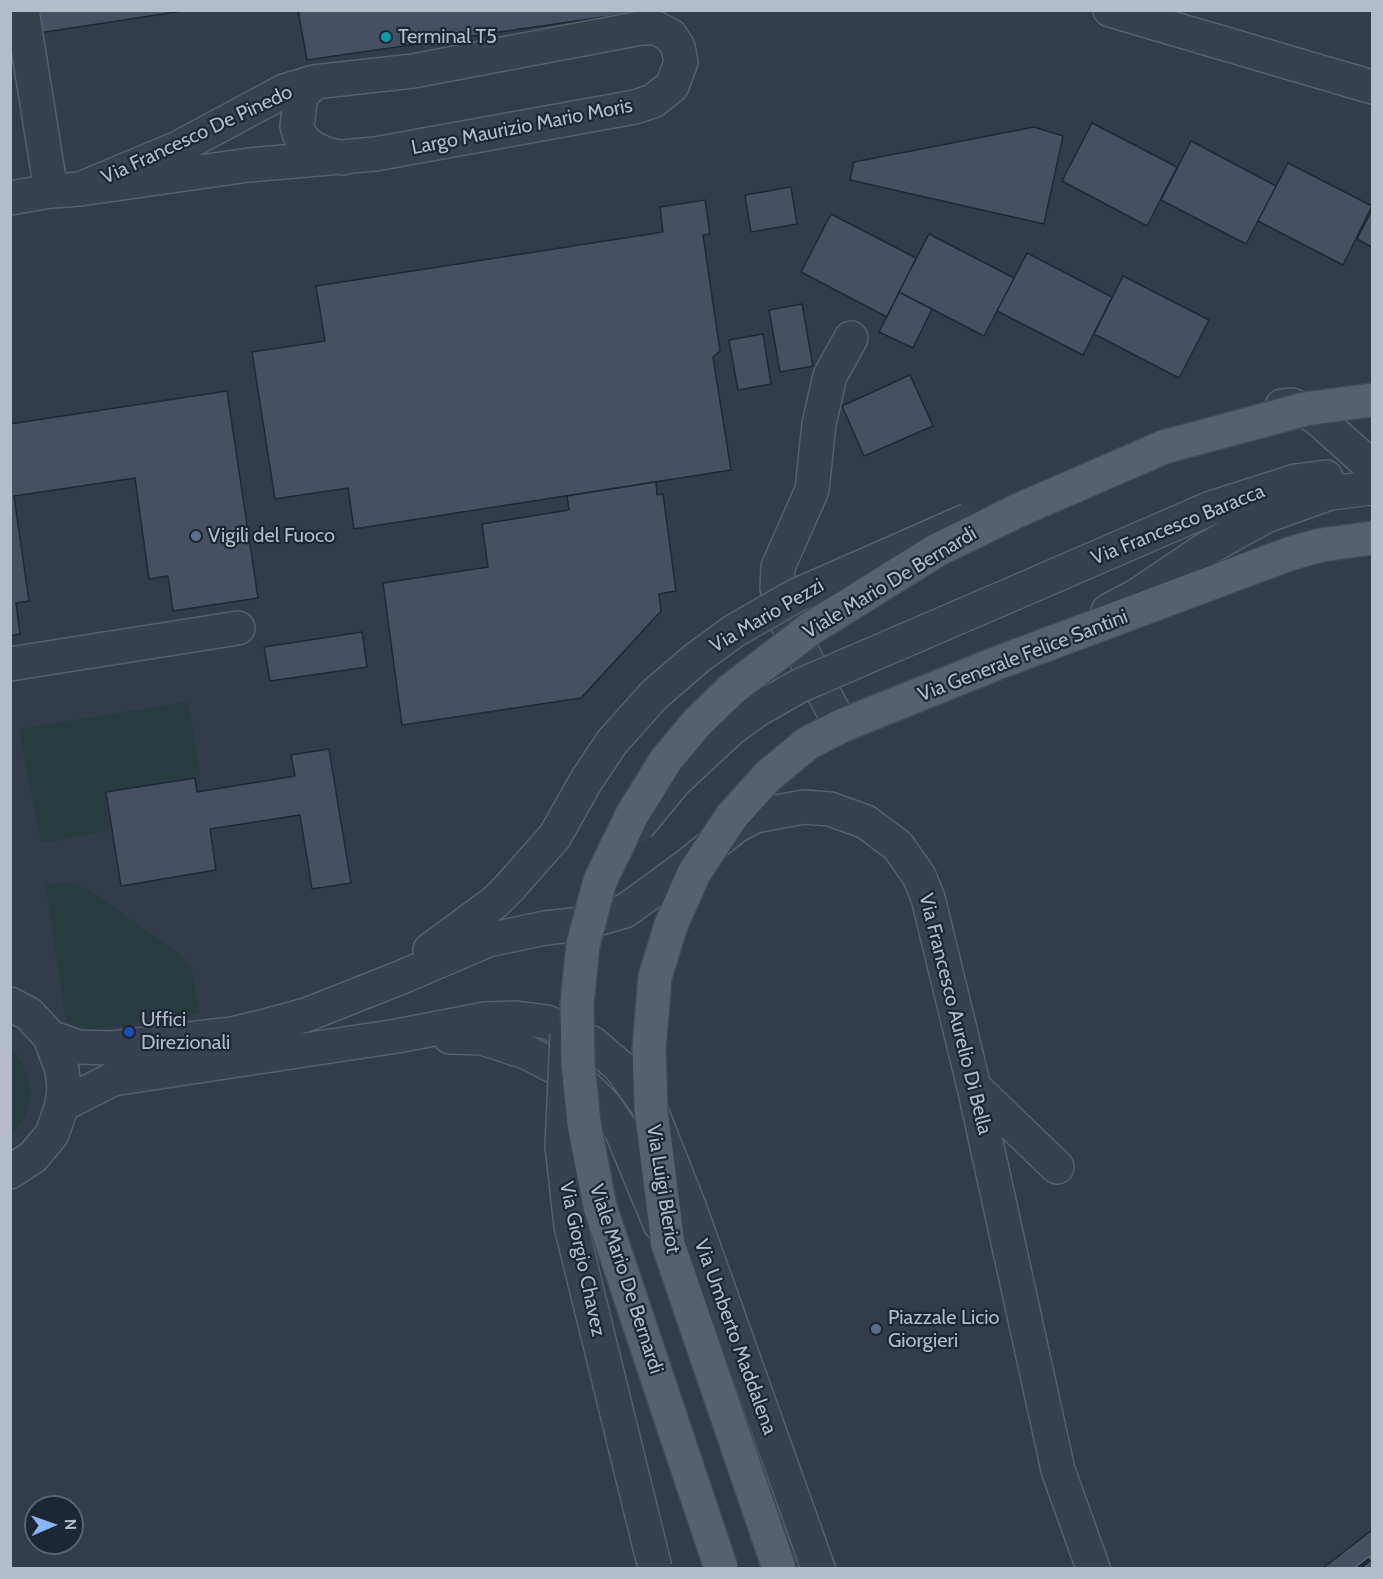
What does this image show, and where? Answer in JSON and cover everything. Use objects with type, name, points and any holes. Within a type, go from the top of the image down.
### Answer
[{"type":"main road","name":"Viale Mario De Bernardi","points":[[722,1569],[609,1236],[595,1186],[584,1124],[578,1064],[577,1004],[583,945],[592,905],[620,838],[652,780],[698,723],[750,675],[810,629],[937,550],[1029,506],[1164,447],[1305,409],[1372,400]]},
{"type":"main road","name":"Via Generale Felice Santini","points":[[714,842],[732,816],[783,762],[808,742],[841,726],[1000,662],[1289,554],[1321,545],[1372,538]]},
{"type":"main road","name":"Via Luigi Bleriot","points":[[714,842],[683,894],[655,977],[648,1049],[651,1110],[668,1244],[779,1569]]},
{"type":"street","points":[[22,10],[65,190]]},
{"type":"street","points":[[1110,10],[1372,87]]},
{"type":"street","name":"Largo Maurizio Mario Moris","points":[[249,165],[343,158],[635,107],[653,101],[672,86],[681,62],[678,47],[670,35],[656,28],[641,28],[413,70],[315,82],[301,96],[297,126],[300,136],[311,147],[343,158]]},
{"type":"street","name":"Via Francesco De Pinedo","points":[[65,190],[178,148],[284,91],[315,82]]},
{"type":"street","name":"Via Francesco De Pinedo","points":[[11,197],[249,165]]},
{"type":"street","points":[[841,726],[787,623],[777,588],[778,567],[813,490],[824,397],[840,354],[851,338]]},
{"type":"street","points":[[787,623],[872,578],[1136,449],[1210,422],[1292,405],[1316,417],[1372,467]]},
{"type":"street","name":"Via Mario Pezzi","points":[[348,998],[443,942],[510,887],[555,836],[586,781],[626,725],[669,681],[716,643],[795,596],[911,543],[1013,502],[1164,447]]},
{"type":"street","name":"Via Francesco Baracca","points":[[592,905],[617,856],[648,812],[675,781],[731,729],[757,710],[799,686],[1211,508],[1257,492],[1296,482],[1372,472]]},
{"type":"street","points":[[1000,662],[1088,622],[1138,595],[1206,549],[1266,516],[1330,493],[1372,488]]},
{"type":"street","points":[[10,664],[238,628]]},
{"type":"street","name":"Via Francesco Aurelio Di Bella","points":[[348,998],[489,940],[545,928],[581,924],[625,911],[688,866],[714,842],[755,816],[804,807],[851,815],[882,833],[898,846],[919,876],[928,898],[974,1087],[1058,1470],[1093,1569]]},
{"type":"street","name":"Via Giorgio Chavez","points":[[583,945],[564,1061],[563,1168],[581,1269],[655,1569]]},
{"type":"street","points":[[50,1037],[78,1047],[112,1048],[232,1034],[306,1015],[348,998]]},
{"type":"street","points":[[10,1004],[29,1014],[50,1037],[62,1070],[62,1106],[55,1127],[44,1146],[33,1157],[10,1172]]},
{"type":"street","name":"Via Umberto Maddalena","points":[[397,1036],[485,1019],[516,1018],[547,1022],[575,1033],[609,1056],[633,1082],[651,1110],[688,1206],[818,1569]]},
{"type":"street","points":[[62,1106],[113,1078],[397,1036],[482,1038],[528,1053],[578,1079],[605,1106],[621,1130],[668,1244]]},
{"type":"street","points":[[974,1087],[1059,1180],[981,1122]]},
{"type":"shaded area","points":[[11,11],[1372,11],[1372,1568],[11,1568]]},
{"type":"green space","points":[[188,702],[200,775],[105,792],[110,830],[41,843],[19,729]]},
{"type":"green space","points":[[67,882],[88,889],[182,956],[191,967],[199,1013],[93,1030],[66,1021],[46,885]]},
{"type":"green space","points":[[11,1048],[22,1063],[29,1080],[30,1098],[26,1114],[11,1137]]},
{"type":"building","points":[[36,10],[189,10],[39,33]]},
{"type":"building","name":"Terminal T5","points":[[298,10],[630,10],[631,13],[307,60]]},
{"type":"building","points":[[1092,123],[1177,167],[1147,226],[1062,181]]},
{"type":"building","points":[[1034,127],[1063,136],[1044,224],[850,180],[854,162]]},
{"type":"building","points":[[1191,141],[1276,186],[1246,244],[1161,200]]},
{"type":"building","points":[[1288,163],[1372,206],[1343,265],[1258,221]]},
{"type":"building","points":[[791,187],[797,224],[751,232],[745,195]]},
{"type":"building","points":[[705,200],[710,234],[703,235],[720,351],[713,357],[731,470],[354,529],[348,488],[275,499],[252,352],[325,341],[316,286],[663,232],[660,207]]},
{"type":"building","points":[[1372,210],[1372,247],[1357,239]]},
{"type":"building","points":[[831,214],[916,258],[887,317],[801,272]]},
{"type":"building","points":[[929,234],[1014,278],[984,336],[899,292]]},
{"type":"building","points":[[1027,253],[1112,297],[1083,355],[997,311]]},
{"type":"building","points":[[1123,276],[1209,320],[1179,378],[1094,334]]},
{"type":"building","points":[[899,292],[932,309],[913,348],[879,332]]},
{"type":"building","points":[[802,304],[813,366],[780,372],[769,310]]},
{"type":"building","points":[[763,334],[771,384],[738,390],[729,340]]},
{"type":"building","points":[[910,375],[933,426],[864,456],[842,406]]},
{"type":"building","name":"Vigili del Fuoco","points":[[227,391],[258,598],[173,611],[168,576],[149,579],[135,478],[14,496],[29,601],[16,603],[20,634],[10,636],[10,424]]},
{"type":"building","points":[[656,482],[657,495],[663,494],[676,591],[659,594],[661,611],[581,698],[402,725],[383,583],[488,567],[482,524],[569,510],[567,496]]},
{"type":"building","points":[[362,632],[367,667],[270,681],[264,647]]},
{"type":"building","points":[[329,749],[351,883],[312,889],[300,815],[210,829],[216,870],[121,886],[106,792],[195,778],[197,792],[295,776],[291,755]]},
{"type":"building","points":[[1372,1530],[1372,1568],[1323,1568]]},
{"type":"railway","points":[[1359,1568],[1372,1558]]},
{"type":"place","name":"Terminal T5","points":[[386,37]]},
{"type":"place","name":"Vigili del Fuoco","points":[[196,536]]},
{"type":"place","name":"Uffici Direzionali","points":[[129,1032]]},
{"type":"place","name":"Piazzale Licio Giorgieri","points":[[876,1329]]}]
